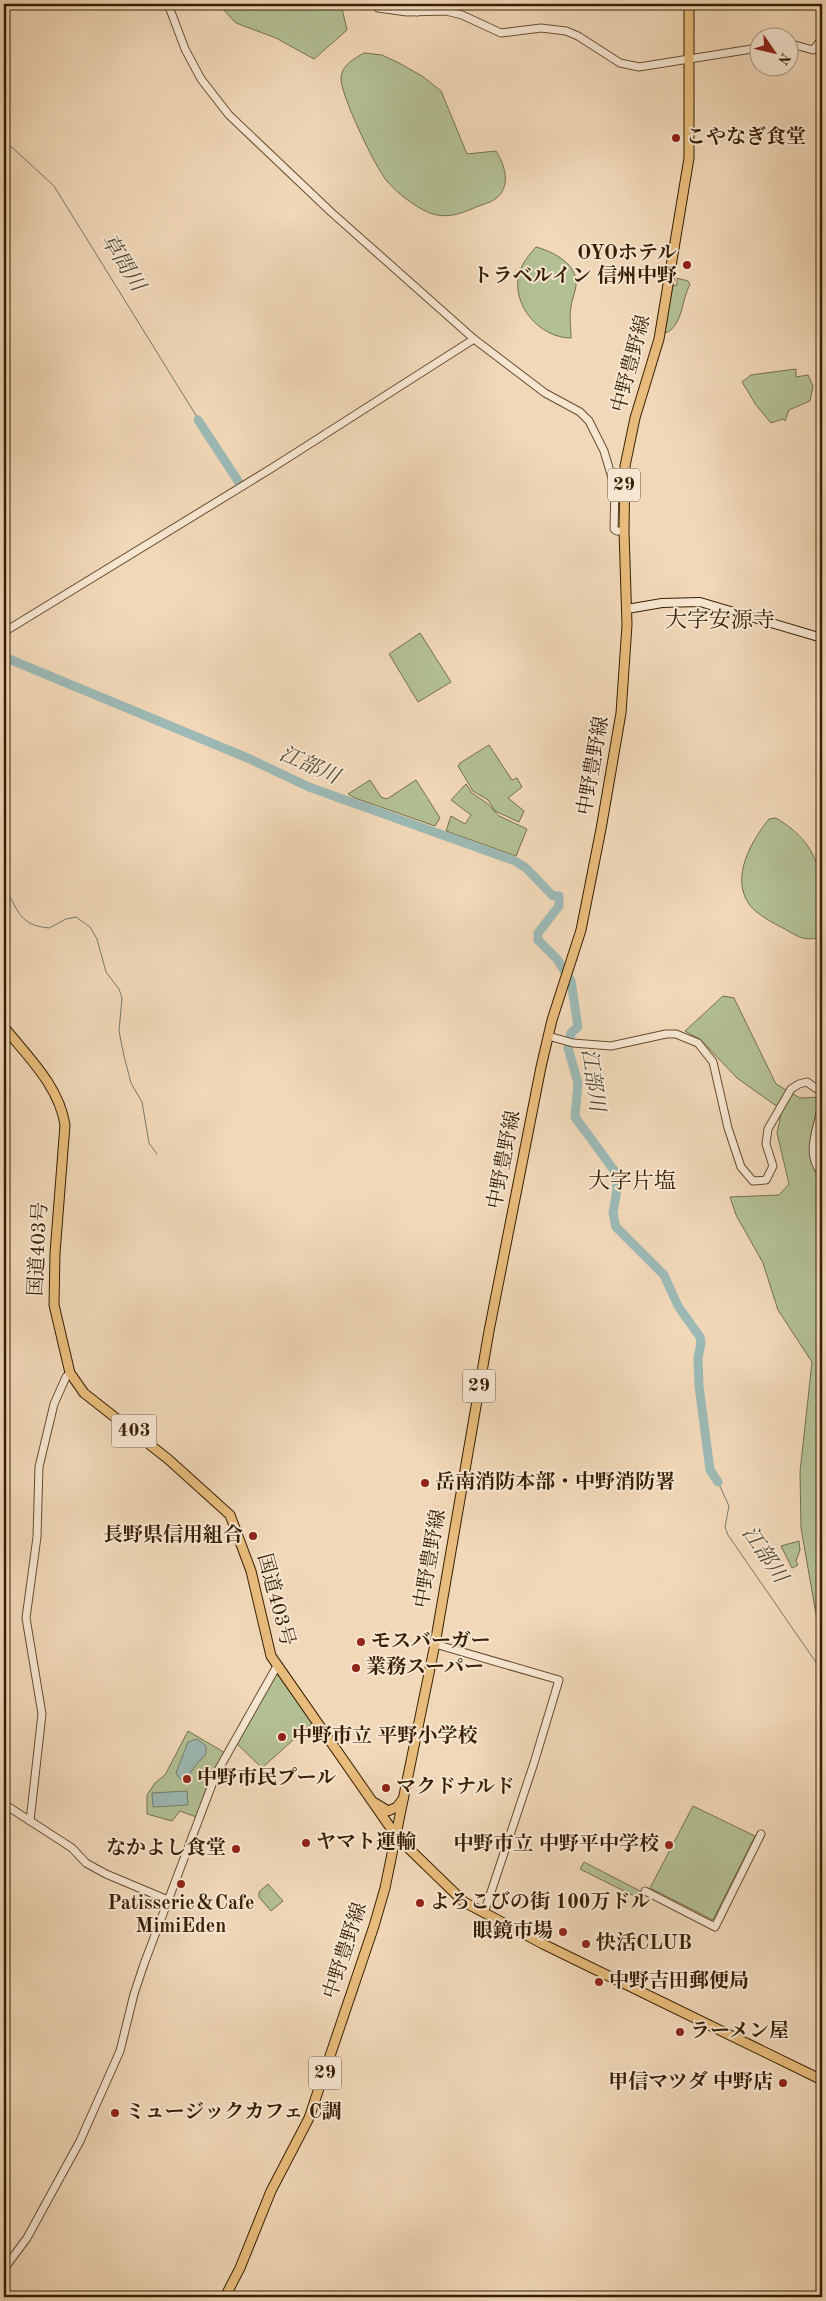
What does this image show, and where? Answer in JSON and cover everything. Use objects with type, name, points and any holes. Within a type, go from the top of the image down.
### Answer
[{"type":"main road","name":"中野豊野線","points":[[224,2297],[240,2268],[271,2191],[309,2118],[374,1926],[397,1837],[435,1644],[489,1331],[548,1036],[564,978],[581,930],[592,879],[621,713],[627,610],[624,531],[625,466],[635,418],[659,339],[689,158],[689,4]]},
{"type":"main road","points":[[627,610],[662,603],[700,602],[822,638]]},
{"type":"main road","name":"国道403号","points":[[4,1027],[56,1094],[63,1111],[65,1125],[55,1253],[54,1305],[70,1373],[84,1393],[168,1458],[230,1515],[251,1571],[261,1609],[267,1645],[277,1666],[375,1803],[397,1837],[464,1902],[822,2080]]},
{"type":"main road","points":[[375,1803],[385,1810],[390,1810],[397,1807],[404,1796]]},
{"type":"street","points":[[168,4],[182,42],[201,79],[229,115],[331,212],[474,339],[522,377],[545,393],[580,412],[589,421],[604,451],[615,488],[614,529],[624,531]]},
{"type":"street","points":[[378,8],[407,12],[416,8],[462,15],[501,33],[541,28],[566,31],[578,36],[620,63],[639,67],[748,50]]},
{"type":"street","points":[[798,46],[813,50],[822,39]]},
{"type":"street","points":[[4,632],[272,468],[474,339]]},
{"type":"street","points":[[548,1036],[573,1043],[611,1046],[666,1034],[676,1034],[698,1043],[713,1062],[728,1128],[741,1167],[748,1178],[756,1181],[766,1180],[772,1171],[773,1166],[766,1144],[768,1129],[793,1087],[807,1082],[820,1091],[822,1106],[812,1151],[815,1164],[822,1174]]},
{"type":"street","points":[[30,1821],[42,1714],[26,1618],[37,1537],[39,1467],[54,1404],[66,1377],[70,1373]]},
{"type":"street","points":[[435,1644],[559,1680],[534,1764],[484,1913]]},
{"type":"street","points":[[4,2269],[27,2238],[63,2175],[103,2090],[120,2051],[134,1994],[216,1774],[277,1666]]},
{"type":"street","points":[[4,1804],[72,1848],[86,1862],[106,1874],[168,1900]]},
{"type":"street","points":[[645,1891],[715,1927],[761,1834]]},
{"type":"green space","points":[[218,4],[341,4],[347,30],[314,59],[276,38],[236,23]]},
{"type":"green space","points":[[364,53],[382,55],[399,63],[422,76],[441,91],[467,154],[496,151],[504,169],[505,182],[504,188],[495,199],[463,212],[442,216],[418,207],[391,186],[367,147],[342,85],[341,77],[344,69],[349,62]]},
{"type":"green space","points":[[536,247],[561,258],[574,274],[576,283],[570,311],[571,338],[560,337],[539,326],[530,318],[519,297],[520,270]]},
{"type":"green space","points":[[677,278],[688,281],[690,285],[679,318],[671,330],[665,333],[672,286],[677,285]]},
{"type":"green space","points":[[796,369],[796,377],[808,375],[813,386],[810,401],[789,410],[785,421],[783,419],[771,423],[756,405],[742,382],[751,375]]},
{"type":"green space","points":[[420,633],[451,682],[418,702],[389,654]]},
{"type":"green space","points":[[489,745],[512,780],[517,778],[522,787],[508,798],[524,811],[519,822],[495,811],[488,800],[473,791],[458,766]]},
{"type":"green space","points":[[370,780],[381,797],[387,799],[416,780],[440,818],[435,826],[348,794]]},
{"type":"green space","points":[[466,784],[472,793],[488,804],[499,816],[527,829],[516,856],[446,831],[451,816],[465,824],[471,815],[451,800]]},
{"type":"green space","points":[[776,818],[792,829],[813,854],[821,882],[822,936],[806,939],[793,934],[756,911],[749,904],[744,893],[742,871],[750,848],[769,819]]},
{"type":"green space","points":[[723,996],[734,998],[776,1084],[800,1098],[822,1097],[822,1626],[816,1614],[801,1528],[800,1472],[812,1362],[778,1310],[763,1263],[736,1215],[730,1197],[779,1195],[789,1184],[777,1133],[782,1110],[737,1078],[701,1040],[685,1031]]},
{"type":"green space","points":[[799,1541],[800,1550],[796,1561],[798,1565],[792,1568],[781,1546]]},
{"type":"green space","points":[[277,1671],[313,1722],[262,1768],[236,1743]]},
{"type":"green space","name":"中野市民プール","points":[[188,1731],[227,1754],[199,1818],[180,1811],[172,1821],[147,1814],[147,1795],[155,1783],[165,1775]]},
{"type":"green space","points":[[693,1806],[755,1836],[713,1920],[650,1888]]},
{"type":"green space","points":[[584,1862],[644,1893],[640,1899],[580,1869]]},
{"type":"green space","points":[[268,1884],[283,1901],[271,1911],[259,1897],[259,1892]]},
{"type":"water","points":[[197,1739],[206,1746],[206,1754],[187,1778],[181,1780],[176,1773],[188,1742]]},
{"type":"water","points":[[187,1791],[188,1805],[153,1807],[152,1793]]},
{"type":"waterway","name":"草間川","points":[[4,140],[54,186],[197,417]]},
{"type":"waterway","name":"草間川","points":[[198,420],[240,484]]},
{"type":"waterway","name":"江部川","points":[[4,657],[250,759],[309,787],[515,861],[526,868],[553,896],[559,896],[559,906],[538,933],[538,940],[557,959],[571,981],[578,1027],[571,1033],[568,1048],[578,1083],[575,1117],[616,1173],[617,1190],[613,1213],[616,1227],[664,1275],[678,1306],[700,1337],[701,1343],[698,1358],[699,1386],[710,1470],[718,1482]]},
{"type":"waterway","points":[[4,887],[20,915],[31,924],[49,928],[66,919],[76,917],[90,927],[97,939],[106,972],[119,989],[122,998],[119,1031],[124,1056],[131,1083],[142,1102],[149,1143],[157,1154]]},
{"type":"waterway","name":"江部川","points":[[718,1482],[729,1506],[725,1527],[728,1535],[822,1671]]},
{"type":"place","name":"こやなぎ食堂","points":[[676,138]]},
{"type":"place","name":"OYOホテル トラベルイン 信州中野","points":[[687,265]]},
{"type":"place","name":"岳南消防本部・中野消防署","points":[[425,1483]]},
{"type":"place","name":"長野県信用組合","points":[[253,1536]]},
{"type":"place","name":"モスバーガー","points":[[361,1642]]},
{"type":"place","name":"業務スーパー","points":[[356,1668]]},
{"type":"place","name":"中野市立 平野小学校","points":[[282,1737]]},
{"type":"place","name":"中野市民プール","points":[[187,1779]]},
{"type":"place","name":"マクドナルド","points":[[386,1788]]},
{"type":"place","name":"ヤマト運輸","points":[[306,1843]]},
{"type":"place","name":"中野市立 中野平中学校","points":[[669,1845]]},
{"type":"place","name":"なかよし食堂","points":[[236,1849]]},
{"type":"place","name":"Patisserie＆Cafe MimiEden","points":[[181,1884]]},
{"type":"place","name":"よろこびの街 100万ドル","points":[[420,1903]]},
{"type":"place","name":"眼鏡市場","points":[[563,1932]]},
{"type":"place","name":"快活CLUB","points":[[586,1944]]},
{"type":"place","name":"中野吉田郵便局","points":[[599,1982]]},
{"type":"place","name":"ラーメン屋","points":[[680,2032]]},
{"type":"place","name":"甲信マツダ 中野店","points":[[783,2083]]},
{"type":"place","name":"ミュージックカフェ C調","points":[[115,2113]]},
{"type":"district","name":"大字安源寺","points":[[720,621]]},
{"type":"district","name":"大字片塩","points":[[632,1182]]}]
